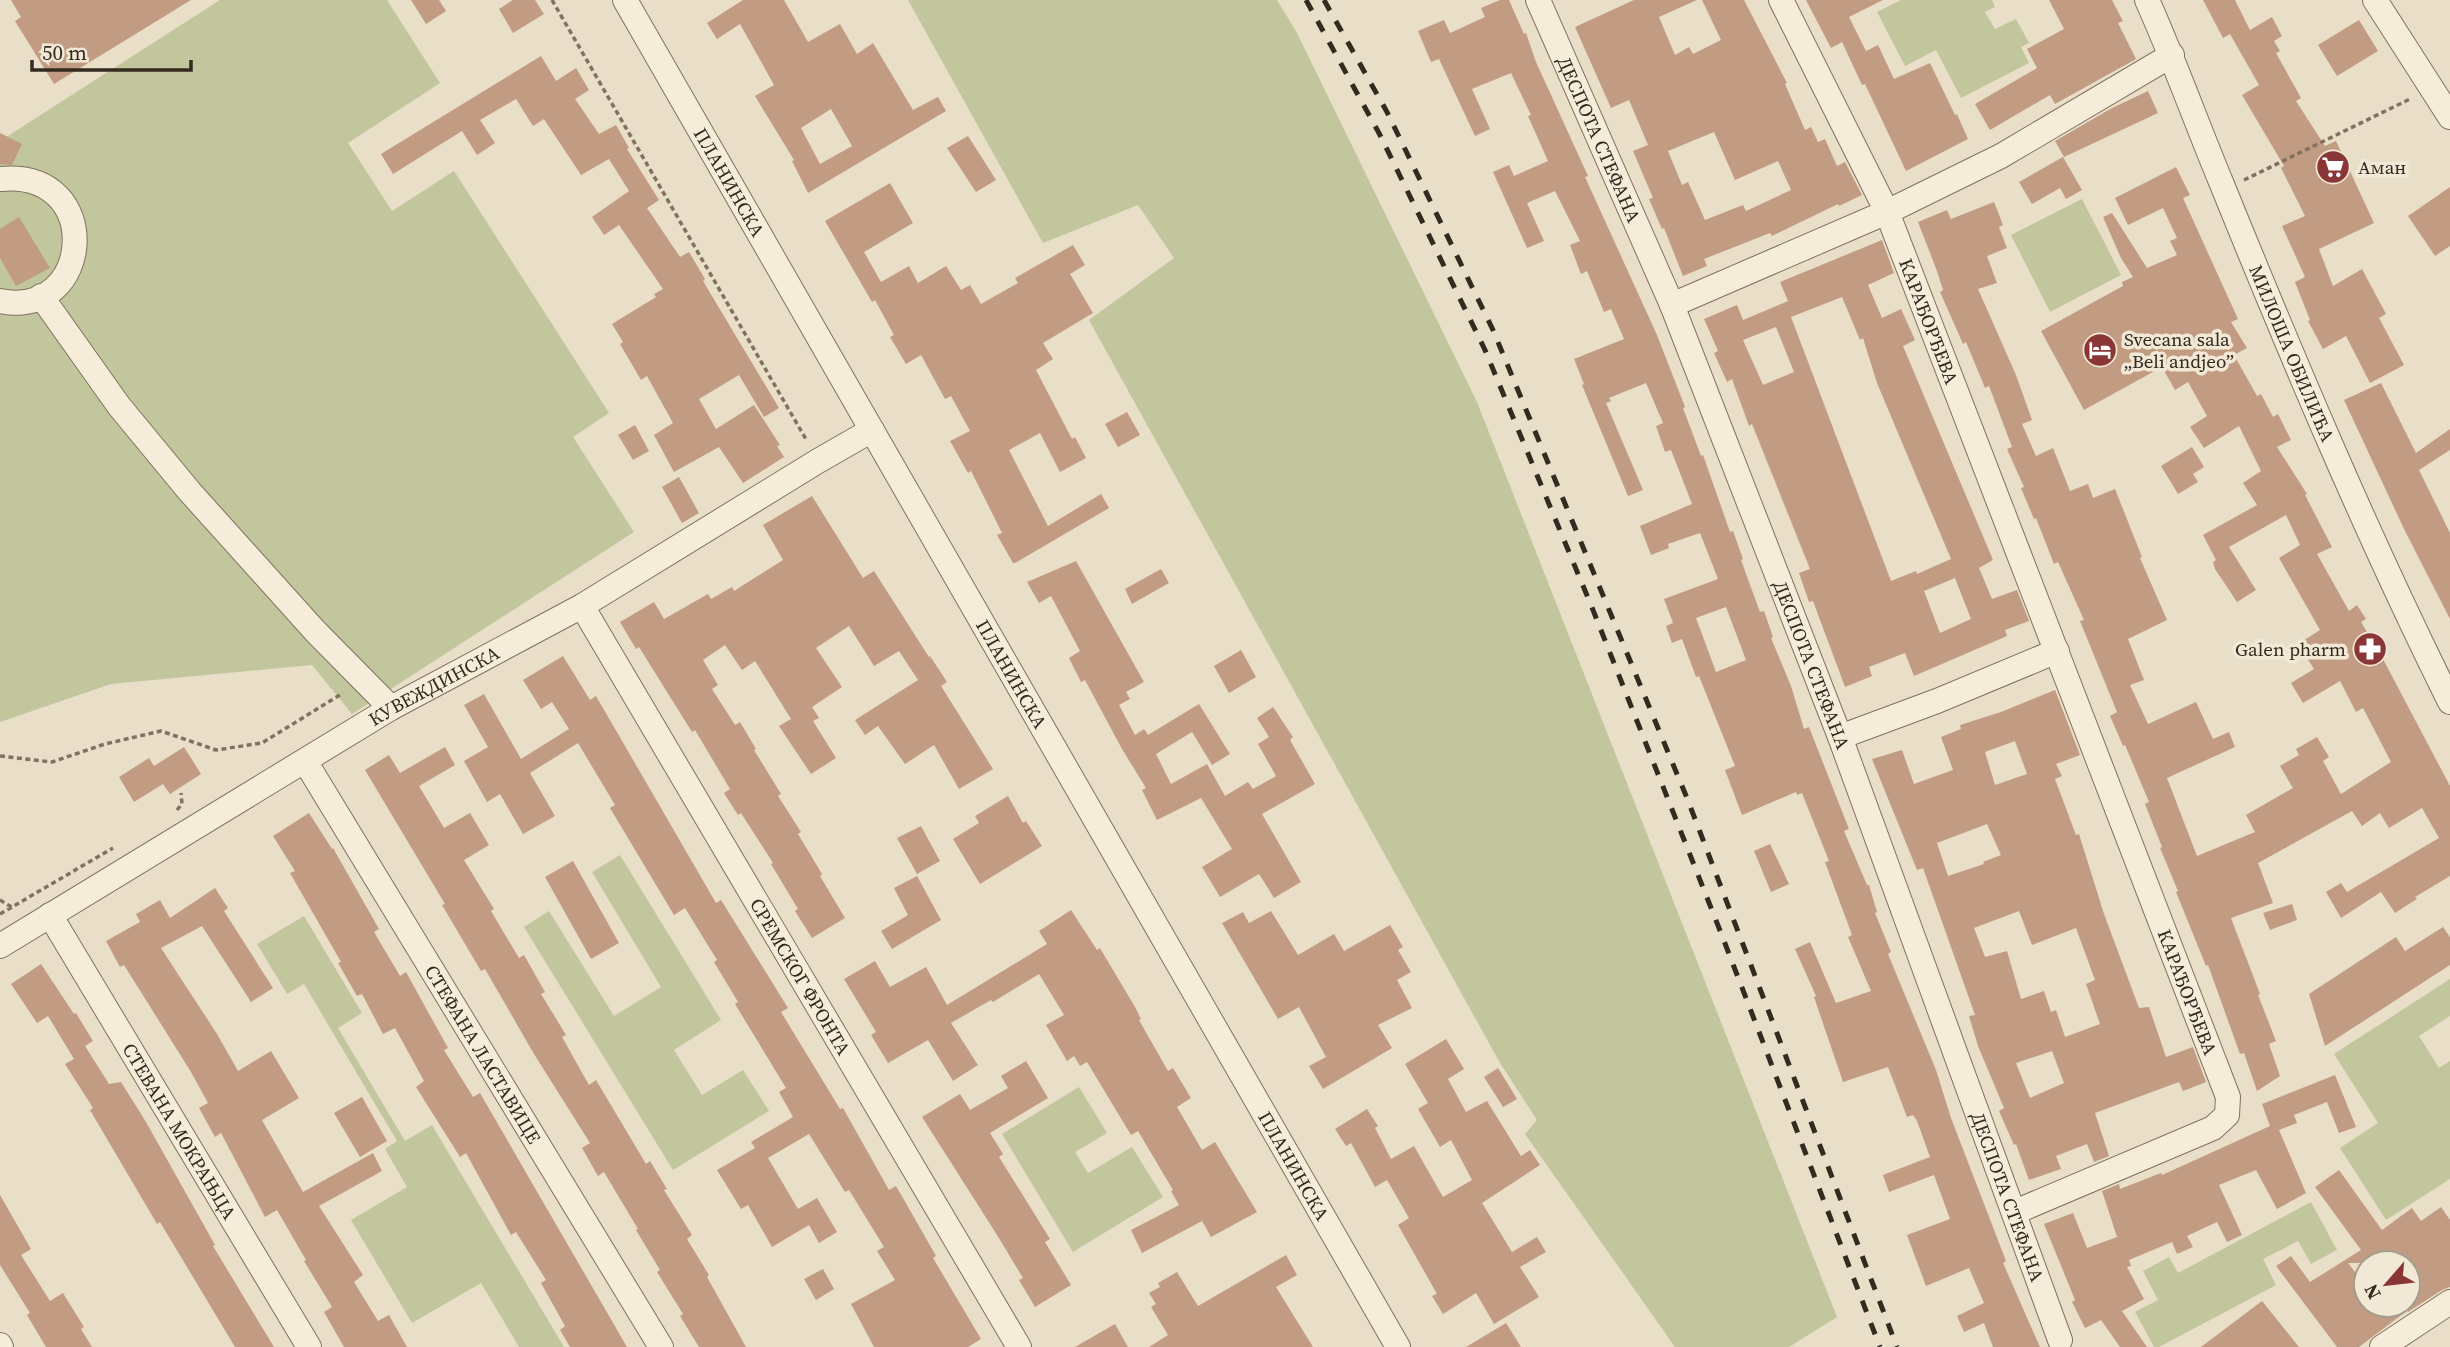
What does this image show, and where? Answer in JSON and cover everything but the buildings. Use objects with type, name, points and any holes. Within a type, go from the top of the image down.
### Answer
[{"type":"street","name":"ПЛАНИНСКА","points":[[625,0],[1398,1347]]},
{"type":"street","name":"ДЕСПОТА СТЕФАНА","points":[[1538,0],[1672,305],[1840,737],[2060,1340]]},
{"type":"street","name":"КАРАЂОРЂЕВА","points":[[1781,0],[1887,212],[2225,1087],[2227,1115],[2213,1128],[2015,1212]]},
{"type":"street","name":"МИЛОША ОБИЛИЋА","points":[[2147,0],[2172,55],[2224,190],[2402,606],[2450,702]]},
{"type":"street","points":[[2375,0],[2450,117]]},
{"type":"street","points":[[1672,305],[1887,212],[2001,156],[2172,55]]},
{"type":"street","points":[[0,179],[33,180],[60,198],[70,212],[75,227],[76,244],[66,275],[55,287],[26,302],[0,301]]},
{"type":"street","points":[[41,296],[119,406],[190,492],[258,569],[391,708]]},
{"type":"street","name":"КУВЕЖДИНСКА","points":[[0,946],[391,708],[582,606],[872,430]]},
{"type":"street","name":"СРЕМСКОГ ФРОНТА","points":[[582,606],[1011,1344]]},
{"type":"street","points":[[1840,737],[1937,701],[2057,650]]},
{"type":"street","name":"СТЕФАНА ЛАСТАВИЦЕ","points":[[305,761],[661,1347]]},
{"type":"street","name":"СТЕВАНА МОКРАЊЦА","points":[[50,915],[309,1347]]},
{"type":"street","points":[[2382,1347],[2450,1302]]},
{"type":"path","points":[[552,0],[818,461]]},
{"type":"path","points":[[2224,190],[2431,89]]},
{"type":"path","points":[[0,756],[52,762],[105,744],[161,732],[216,750],[262,743],[363,681]]},
{"type":"path","points":[[176,811],[182,804],[181,793]]},
{"type":"path","points":[[0,914],[117,845]]},
{"type":"path","points":[[0,901],[13,907]]},
{"type":"green space","points":[[220,0],[387,0],[440,83],[348,143],[392,211],[454,171],[609,413],[573,437],[634,532],[352,714],[312,665],[111,684],[0,722],[0,141]]},
{"type":"green space","points":[[908,0],[1277,0],[1297,33],[1477,402],[1837,1317],[1789,1347],[1675,1347],[1525,1134],[1537,1120],[1500,1063],[1089,320],[1174,258],[1138,205],[1043,243]]},
{"type":"green space","points":[[1901,0],[1992,0],[1995,7],[1985,12],[1995,29],[2016,19],[2029,43],[2021,47],[2029,63],[1961,98],[1936,50],[1905,66],[1877,12]]},
{"type":"green space","points":[[2082,199],[2121,275],[2050,312],[2011,235]]},
{"type":"green space","points":[[620,855],[721,1020],[674,1050],[702,1095],[743,1070],[769,1111],[673,1170],[524,927],[549,911],[614,1016],[661,987],[592,872]]},
{"type":"green space","points":[[304,916],[362,1013],[338,1028],[405,1141],[432,1125],[564,1347],[519,1347],[481,1283],[412,1323],[351,1220],[407,1187],[385,1149],[397,1141],[304,984],[287,994],[257,944]]},
{"type":"green space","points":[[2450,979],[2450,1016],[2419,1036],[2439,1068],[2450,1061],[2450,1179],[2386,1220],[2340,1148],[2378,1123],[2334,1054]]},
{"type":"green space","points":[[1079,1087],[1107,1133],[1075,1152],[1088,1173],[1132,1147],[1163,1197],[1073,1252],[1002,1134]]},
{"type":"green space","points":[[2311,1202],[2337,1250],[2311,1264],[2298,1241],[2263,1259],[2276,1285],[2159,1347],[2154,1347],[2135,1312],[2158,1300],[2143,1271],[2169,1257],[2178,1273]]},
{"type":"railway","points":[[1306,0],[1380,135],[1485,350],[1591,605],[1721,933],[1880,1347]]},
{"type":"railway","points":[[1324,0],[1387,112],[1493,330],[1687,798],[1897,1347]]},
{"type":"place","name":"Аман","points":[[2333,167]]},
{"type":"place","name":"Svecana sala „Beli andjeo”","points":[[2100,350]]},
{"type":"place","name":"Galen pharm","points":[[2370,649]]}]
